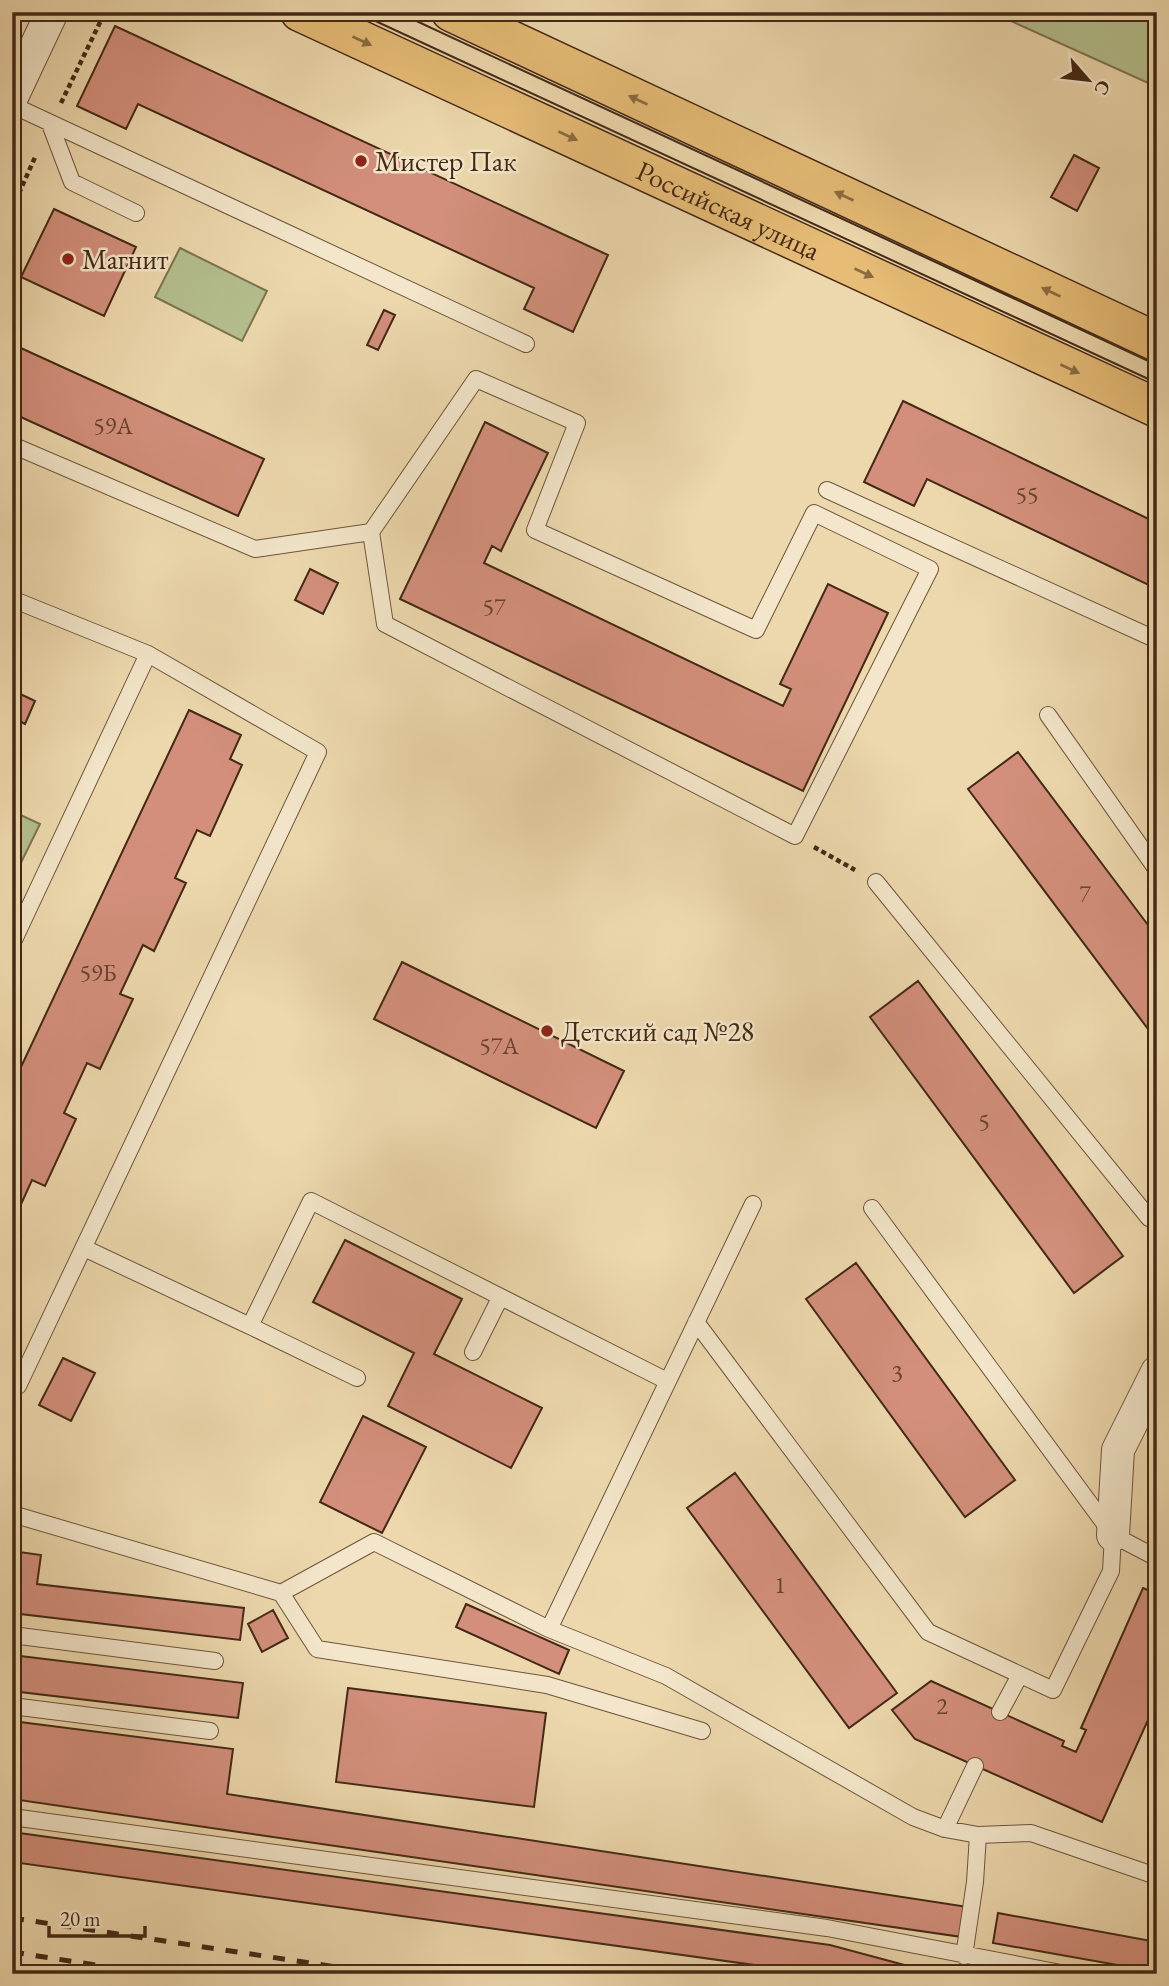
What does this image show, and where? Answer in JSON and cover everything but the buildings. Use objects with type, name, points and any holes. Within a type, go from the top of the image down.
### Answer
[{"type":"main road","name":"Российская улица","points":[[300,12],[1157,408]]},
{"type":"main road","points":[[451,12],[1157,342]]},
{"type":"street","points":[[12,97],[52,12]]},
{"type":"street","points":[[1113,1535],[1118,1450],[1157,1372]]},
{"type":"lane","points":[[12,105],[526,344]]},
{"type":"lane","points":[[50,124],[72,182],[136,213]]},
{"type":"lane","points":[[476,379],[577,423],[535,530],[756,629],[814,513],[930,569],[795,836],[385,624],[371,533],[476,379]]},
{"type":"lane","points":[[12,445],[255,549],[371,533]]},
{"type":"lane","points":[[827,490],[1157,640]]},
{"type":"lane","points":[[12,599],[148,654],[318,752],[18,1386],[12,1384]]},
{"type":"lane","points":[[12,943],[148,654]]},
{"type":"lane","points":[[1048,715],[1157,870]]},
{"type":"lane","points":[[876,882],[1149,1217],[1157,1221]]},
{"type":"lane","points":[[250,1325],[311,1201],[667,1381]]},
{"type":"lane","points":[[549,1629],[753,1203]]},
{"type":"lane","points":[[872,1208],[1113,1535],[1157,1558]]},
{"type":"lane","points":[[84,1248],[357,1378]]},
{"type":"lane","points":[[473,1352],[500,1298]]},
{"type":"lane","points":[[696,1322],[928,1632],[1053,1690],[1111,1571],[1113,1535]]},
{"type":"lane","points":[[12,1514],[281,1593],[317,1649],[547,1685],[702,1731]]},
{"type":"lane","points":[[281,1593],[374,1542],[549,1629],[666,1676],[912,1817],[945,1829],[978,1835],[1031,1833],[1150,1874]]},
{"type":"lane","points":[[12,1635],[215,1661]]},
{"type":"lane","points":[[1000,1712],[1020,1675]]},
{"type":"lane","points":[[12,1706],[210,1731]]},
{"type":"lane","points":[[945,1829],[975,1766]]},
{"type":"lane","points":[[12,1817],[827,1928],[1066,1974]]},
{"type":"lane","points":[[964,1956],[975,1882],[978,1835]]},
{"type":"path","points":[[795,836],[876,882]]},
{"type":"green space","points":[[991,12],[1157,12],[1157,87]]},
{"type":"green space","points":[[180,248],[267,291],[242,341],[155,297]]},
{"type":"green space","points":[[12,811],[40,824],[12,881]]},
{"type":"tram line","points":[[356,12],[1157,383]]},
{"type":"tram line","points":[[397,12],[1157,365]]},
{"type":"railway","points":[[12,1918],[383,1974]]},
{"type":"railway","points":[[12,1952],[154,1974]]},
{"type":"place","name":"Мистер Пак","points":[[361,161]]},
{"type":"place","name":"Магнит","points":[[68,259]]},
{"type":"place","name":"Детский сад №28","points":[[547,1031]]}]
